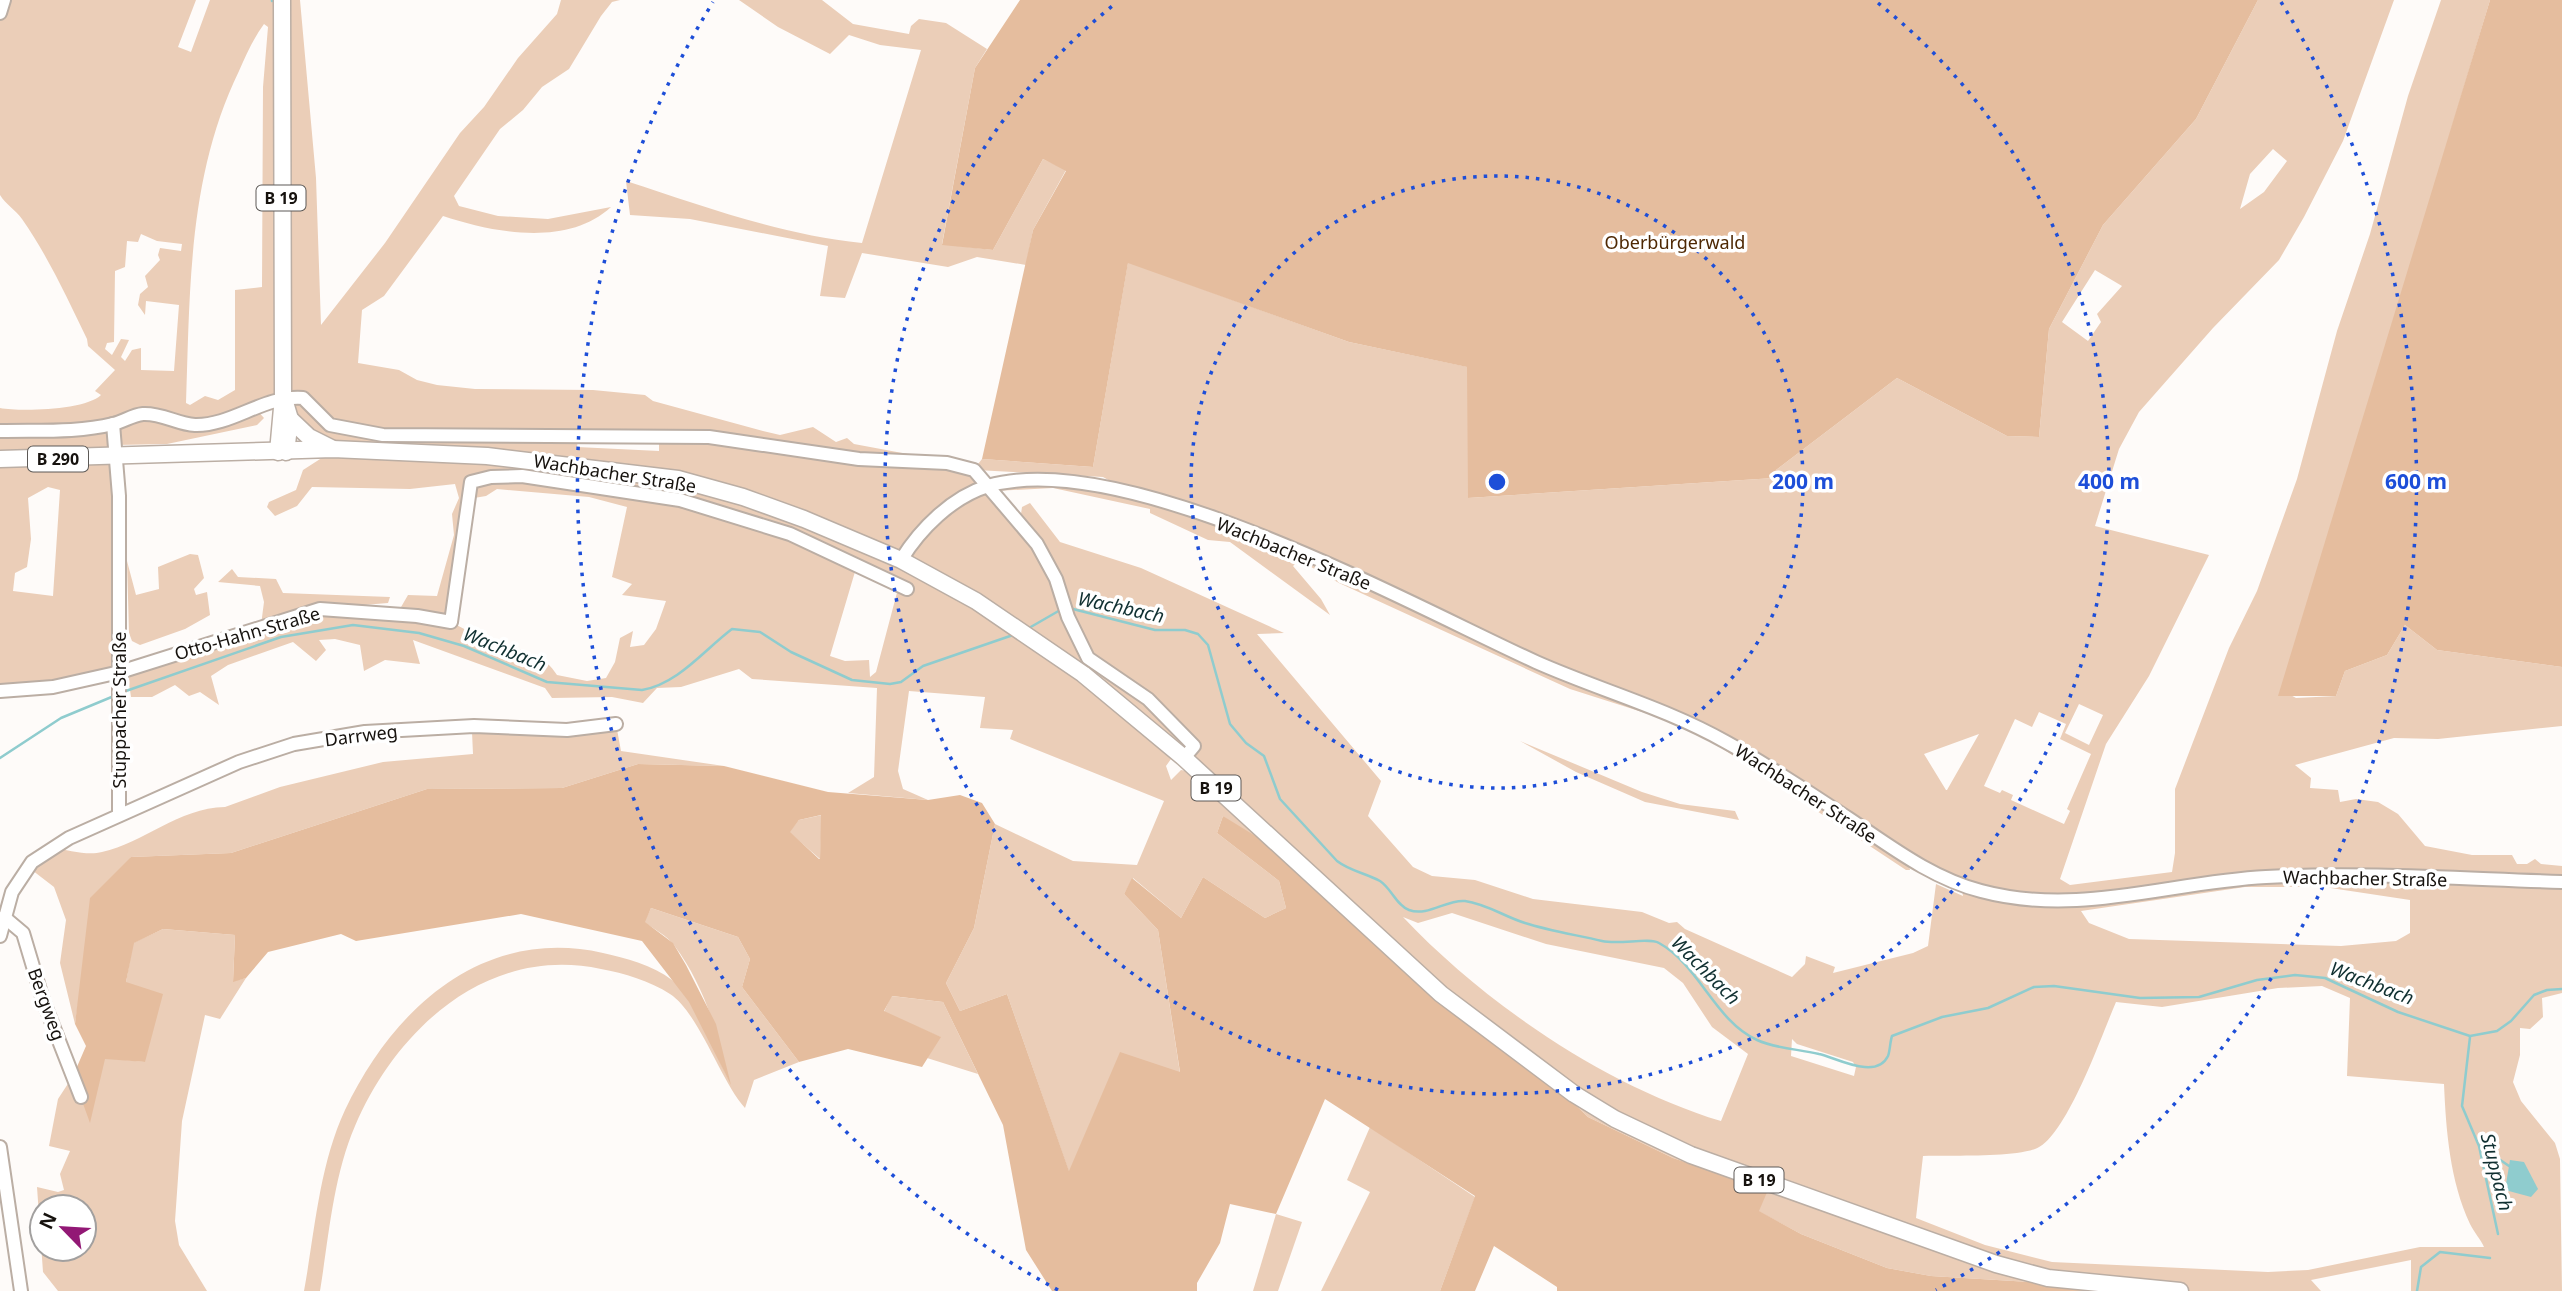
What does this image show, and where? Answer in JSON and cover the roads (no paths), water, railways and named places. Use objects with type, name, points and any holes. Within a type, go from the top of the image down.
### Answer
[{"type":"main road","name":"B 19","points":[[282,0],[282,452]]},
{"type":"main road","name":"B 19","points":[[284,421],[333,449]]},
{"type":"main road","points":[[247,453],[266,443],[284,421]]},
{"type":"main road","name":"Wachbacher Straße","points":[[0,459],[333,449],[527,459],[678,479],[743,496],[901,560]]},
{"type":"main road","name":"B 19","points":[[901,560],[976,601],[1083,674],[1184,758],[1441,993],[1574,1094],[1615,1119],[1691,1155],[1996,1264],[2048,1278],[2180,1291]]},
{"type":"street","points":[[0,13],[4,0]]},
{"type":"street","points":[[0,431],[78,429],[113,424],[142,414],[163,415],[195,425],[232,417],[283,397],[303,398],[331,425],[357,432],[441,438],[709,437],[859,459],[947,463],[974,470],[1037,544],[1056,579],[1068,617],[1088,658],[1148,699],[1194,746],[1184,758]]},
{"type":"street","name":"Stuppacher Straße","points":[[0,936],[12,892],[32,862],[69,838],[120,814],[119,496],[113,424]]},
{"type":"street","name":"Otto-Hahn-Straße","points":[[120,677],[320,609],[417,616],[451,622],[471,482],[491,477],[522,476],[680,500],[790,534],[906,589]]},
{"type":"street","name":"Wachbacher Straße","points":[[901,560],[928,524],[968,495],[990,486],[1056,481],[1128,491],[1271,541],[1538,662],[1674,715],[1755,759],[1941,877],[1980,891],[2029,901],[2070,902],[2263,877],[2562,881]]},
{"type":"street","points":[[0,691],[120,677]]},
{"type":"street","name":"Darrweg","points":[[120,814],[239,762],[293,744],[365,732],[515,725],[567,730],[616,724]]},
{"type":"street","name":"Bergweg","points":[[4,917],[23,933],[43,1000],[81,1097]]},
{"type":"street","points":[[0,1147],[21,1291]]},
{"type":"water","points":[[2510,1160],[2524,1162],[2538,1189],[2531,1197],[2505,1190]]},
{"type":"waterway","name":"Wachbach","points":[[1069,608],[1155,630],[1185,630],[1198,634],[1208,645],[1230,724],[1246,743],[1264,756],[1280,799],[1337,861],[1380,881],[1405,908],[1416,912],[1465,901],[1525,923],[1564,933],[1609,942],[1654,941],[1673,953],[1685,965],[1718,1007],[1742,1031],[1772,1045],[1874,1067],[1888,1056],[1892,1036],[1942,1017],[1988,1008],[2034,987],[2054,986],[2140,998],[2199,997],[2257,980],[2295,975],[2325,978],[2398,1012],[2470,1036],[2497,1031],[2511,1021],[2534,995],[2547,990],[2562,989]]},
{"type":"waterway","name":"Wachbach","points":[[1029,628],[1062,609]]},
{"type":"waterway","name":"Wachbach","points":[[123,692],[281,637],[353,625],[419,633],[464,646],[547,682],[642,690],[655,687],[679,674],[732,629],[760,632],[791,652],[852,680],[890,684],[901,682],[923,666],[1013,635]]},
{"type":"waterway","name":"Wachbach","points":[[0,758],[61,718],[114,696]]},
{"type":"waterway","name":"Stuppach","points":[[2470,1037],[2462,1106],[2479,1146],[2498,1234]]},
{"type":"waterway","points":[[2480,1146],[2509,1166]]},
{"type":"waterway","name":"Stuppach","points":[[2417,1291],[2421,1267],[2440,1252],[2490,1258]]},
{"type":"park label","name":"Oberbürgerwald","points":[[1675,242]]}]
